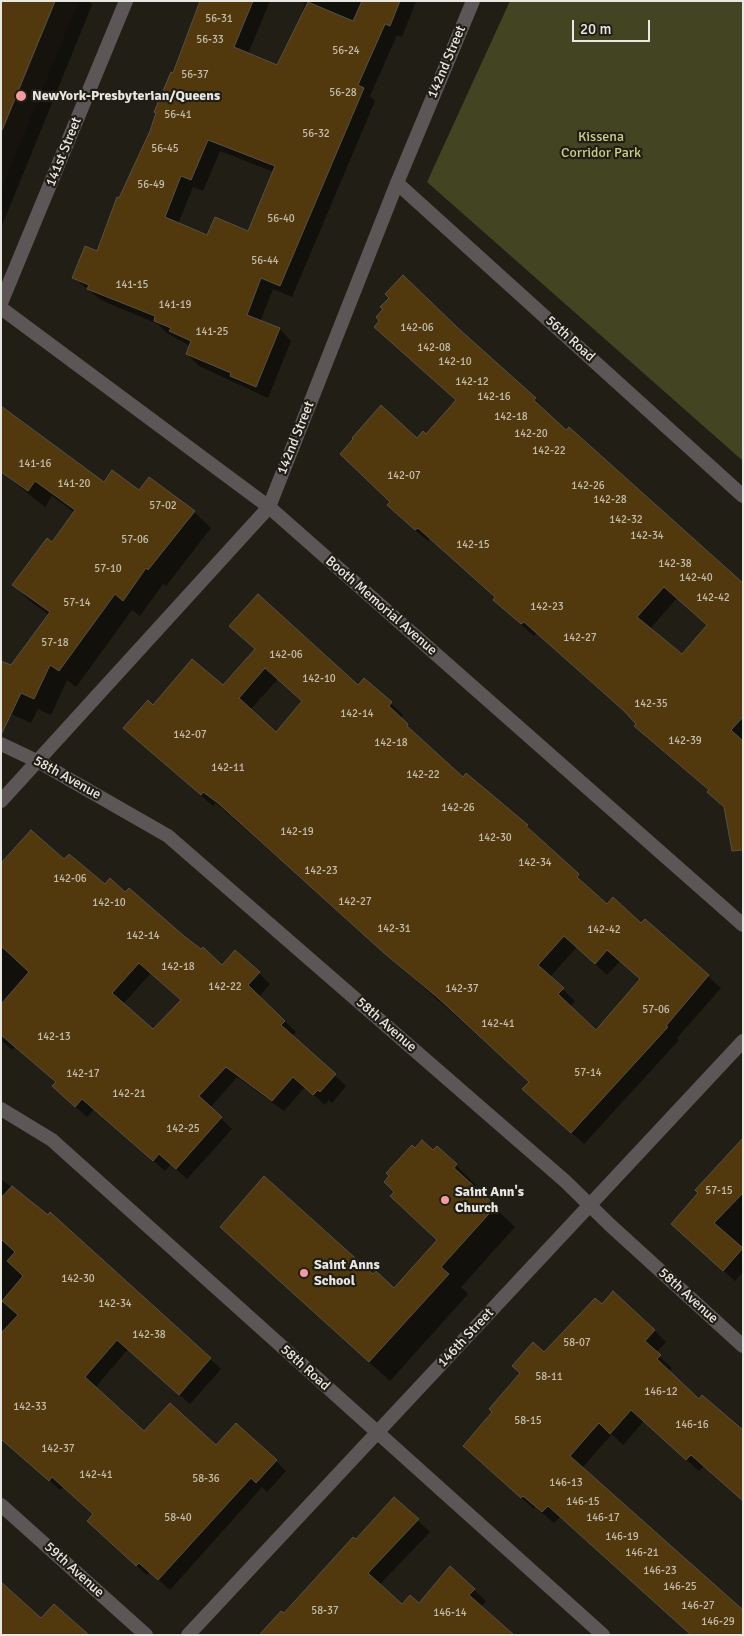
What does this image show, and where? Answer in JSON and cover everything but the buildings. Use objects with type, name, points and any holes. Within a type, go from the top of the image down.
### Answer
[{"type":"street","name":"141st Street","points":[[1,303],[126,1]]},
{"type":"street","name":"142nd Street","points":[[1,801],[39,762],[268,507],[397,182],[473,1]]},
{"type":"street","name":"56th Road","points":[[397,182],[743,496]]},
{"type":"street","name":"Booth Memorial Avenue","points":[[1,308],[268,507],[743,926]]},
{"type":"street","name":"58th Avenue","points":[[1,744],[39,762],[168,836],[565,1181],[743,1346]]},
{"type":"street","name":"146th Street","points":[[188,1635],[743,1041]]},
{"type":"street","name":"58th Road","points":[[1,1109],[52,1140],[603,1635]]},
{"type":"street","name":"59th Avenue","points":[[1,1506],[146,1635]]},
{"type":"shaded area","name":"NewYork-Presbyterian/Queens","points":[[1,1],[79,1],[1,190]]},
{"type":"green space","name":"Kissena Corridor Park","points":[[510,1],[743,1],[743,461],[427,182]]},
{"type":"place","name":"NewYork-Presbyterian/Queens","points":[[21,96]]},
{"type":"place","name":"Saint Ann's Church","points":[[445,1200]]},
{"type":"place","name":"Saint Anns School","points":[[304,1273]]}]
